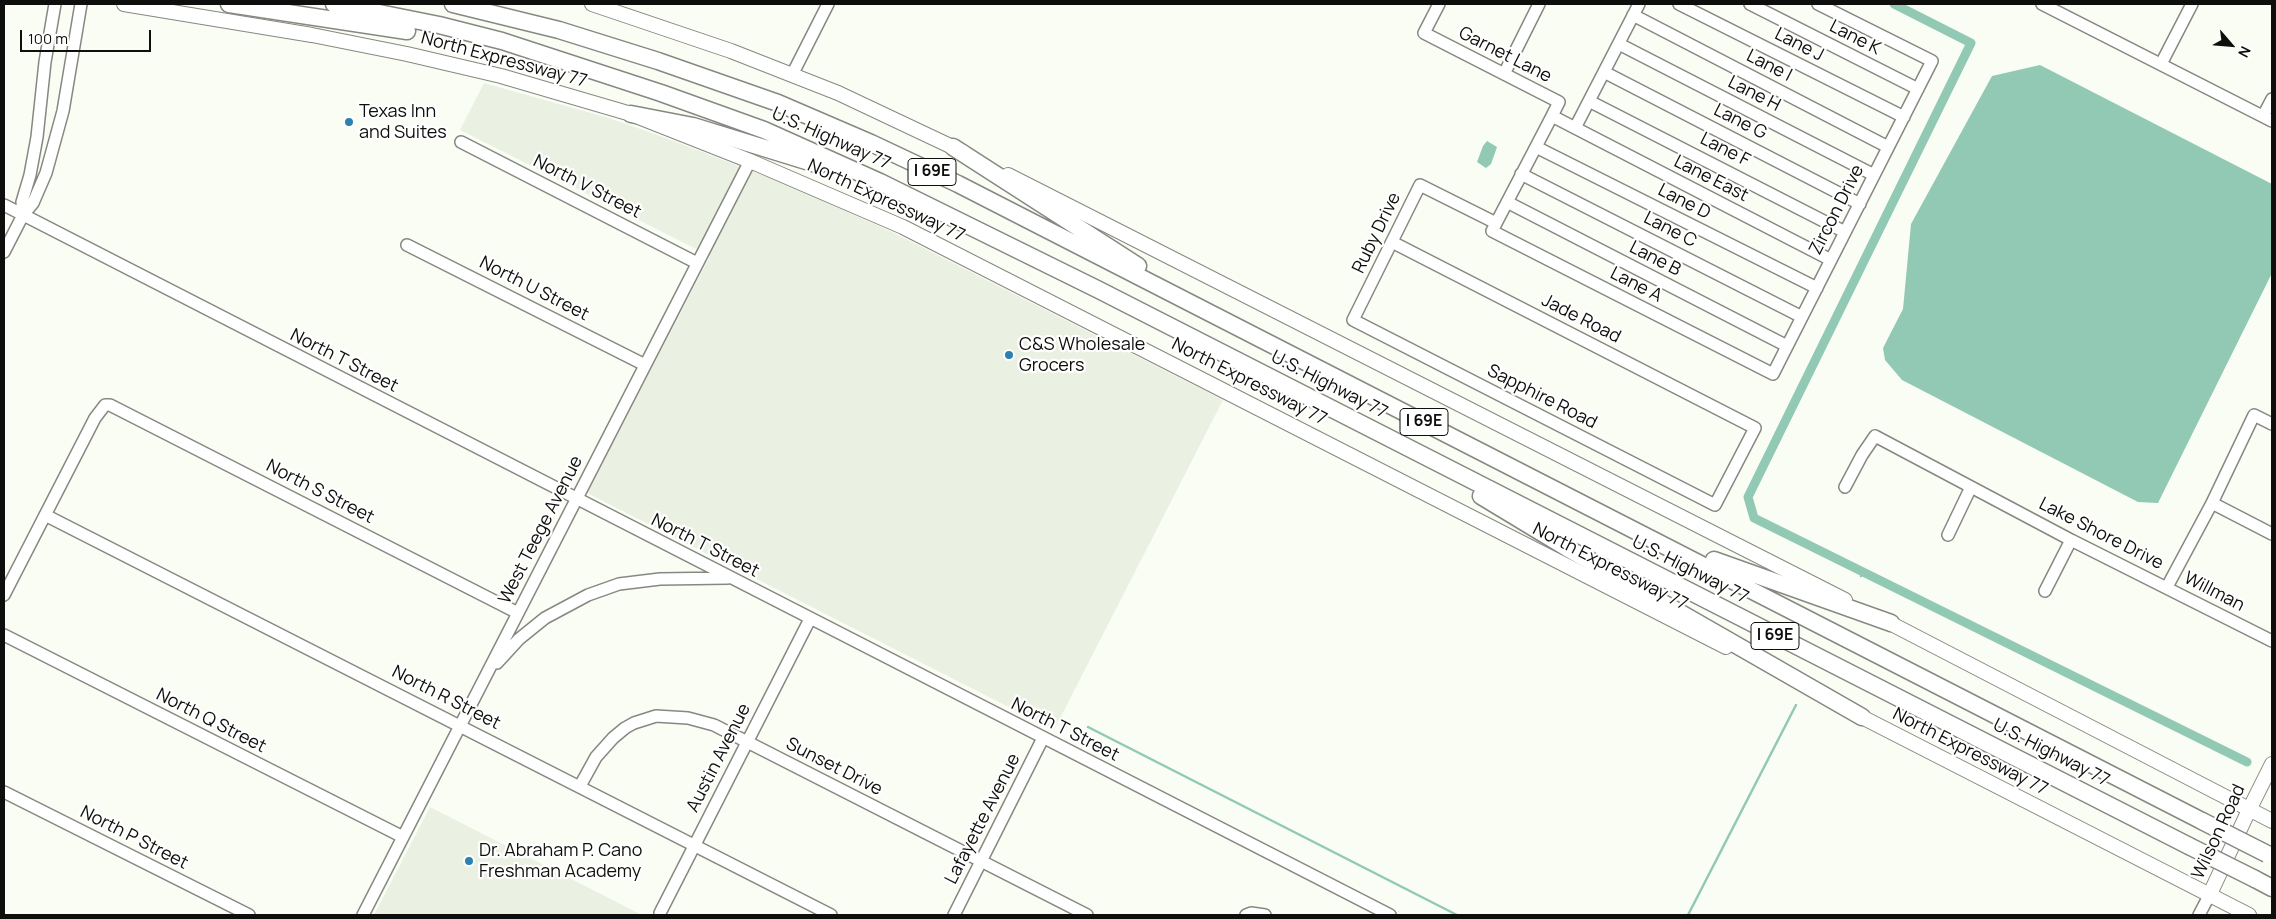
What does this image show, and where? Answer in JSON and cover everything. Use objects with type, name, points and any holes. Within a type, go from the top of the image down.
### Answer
[{"type":"highway","points":[[229,4],[438,36],[515,54],[536,54]]},
{"type":"highway","name":"U.S. Highway 77","points":[[334,4],[502,41],[536,54],[662,93],[764,130],[880,182],[1099,290],[2272,888]]},
{"type":"highway","name":"U.S. Highway 77","points":[[453,4],[559,30],[658,61],[778,103],[871,143],[958,184],[1288,352],[2270,856]]},
{"type":"highway","points":[[496,4],[531,16],[559,30]]},
{"type":"highway","points":[[631,114],[693,126],[880,182]]},
{"type":"highway","points":[[952,147],[1145,270],[1288,352]]},
{"type":"highway","points":[[1361,424],[1567,548],[1862,717]]},
{"type":"highway","points":[[1561,492],[1722,563],[1891,623]]},
{"type":"main road","name":"North Expressway 77","points":[[124,4],[291,31],[408,54],[501,76],[631,114],[750,161],[910,231],[2249,915]]},
{"type":"main road","points":[[592,4],[731,51],[792,75],[880,112],[952,147],[1891,623],[2272,821]]},
{"type":"main road","name":"Wilson Road","points":[[2210,894],[2272,764]]},
{"type":"street","points":[[23,215],[22,202],[30,175],[37,137],[45,62],[55,4]]},
{"type":"street","points":[[4,252],[23,215],[34,203],[40,192],[63,111],[81,4]]},
{"type":"street","points":[[792,75],[828,4]]},
{"type":"street","points":[[1504,74],[1540,4]]},
{"type":"street","points":[[1496,223],[1552,116],[1575,128],[1639,4]]},
{"type":"street","name":"Lane J","points":[[1679,4],[1904,117]]},
{"type":"street","name":"Lane K","points":[[1750,4],[1918,89]]},
{"type":"street","name":"Zircon Drive","points":[[1773,374],[1932,61],[1818,4]]},
{"type":"street","points":[[2042,4],[2062,8],[2161,64],[2268,119],[2272,99]]},
{"type":"street","points":[[2161,64],[2192,4]]},
{"type":"street","name":"Garnet Lane","points":[[1436,5],[1424,33],[1559,102],[1552,116]]},
{"type":"street","name":"Lane I","points":[[1633,16],[1888,147]]},
{"type":"street","name":"Lane H","points":[[1618,44],[1874,175]]},
{"type":"street","name":"Lane G","points":[[1604,72],[1860,204]]},
{"type":"street","name":"Lane F","points":[[1590,100],[1845,232]]},
{"type":"street","name":"Lane East","points":[[1575,128],[1831,260]]},
{"type":"street","name":"North V Street","points":[[461,142],[698,263]]},
{"type":"street","name":"Lane D","points":[[1536,147],[1816,288]]},
{"type":"street","name":"West Teege Avenue","points":[[363,915],[750,161]]},
{"type":"street","name":"Lane C","points":[[1522,174],[1802,317]]},
{"type":"street","name":"Ruby Drive","points":[[1353,320],[1420,185],[1496,223]]},
{"type":"street","name":"Lane B","points":[[1507,202],[1787,346]]},
{"type":"street","name":"North T Street","points":[[4,205],[1390,915]]},
{"type":"street","name":"Lane A","points":[[1496,223],[1492,231],[1773,374]]},
{"type":"street","name":"Jade Road","points":[[1392,242],[1755,428],[1715,505]]},
{"type":"street","name":"North U Street","points":[[407,245],[645,365]]},
{"type":"street","name":"Sapphire Road","points":[[1353,320],[1715,505]]},
{"type":"street","name":"North S Street","points":[[45,515],[95,418],[104,405],[110,405],[518,614]]},
{"type":"street","name":"Lake Shore Drive","points":[[1845,487],[1862,455],[1875,436],[2071,540],[2167,587],[2212,503],[2254,415],[2272,424]]},
{"type":"street","points":[[1948,535],[1971,487]]},
{"type":"street","points":[[2212,503],[2272,534]]},
{"type":"street","points":[[4,596],[45,515]]},
{"type":"street","name":"North R Street","points":[[45,515],[831,915]]},
{"type":"street","points":[[2045,591],[2071,540]]},
{"type":"street","points":[[487,673],[519,639],[545,618],[588,595],[619,584],[660,579],[729,578]]},
{"type":"street","name":"Willman","points":[[2167,587],[2272,641]]},
{"type":"street","name":"Austin Avenue","points":[[660,913],[693,845],[810,619]]},
{"type":"street","name":"North Q Street","points":[[4,635],[403,837]]},
{"type":"street","name":"Sunset Drive","points":[[580,786],[596,757],[625,728],[656,716],[688,718],[714,725],[1087,915]]},
{"type":"street","name":"Lafayette Avenue","points":[[954,915],[1044,738]]},
{"type":"street","name":"North P Street","points":[[4,792],[249,915]]},
{"type":"street","name":"Wilson Road","points":[[2199,915],[2210,894]]},
{"type":"street","points":[[1246,915],[1251,913],[1265,915]]},
{"type":"shaded area","points":[[2040,65],[2272,184],[2272,273],[2158,503],[2138,502],[1902,380],[1885,360],[1883,348],[1903,309],[1911,224],[1992,76]]},
{"type":"shaded area","points":[[484,83],[609,118],[786,184],[894,233],[1223,400],[1054,730],[587,493],[710,256],[460,130]]},
{"type":"shaded area","points":[[1487,141],[1497,147],[1491,164],[1486,168],[1477,162]]},
{"type":"shaded area","name":"Dr. Abraham P. Cano Freshman Academy","points":[[430,807],[642,915],[374,915]]},
{"type":"waterway","points":[[1894,4],[1971,43],[1748,497],[1754,518],[2247,762]]},
{"type":"waterway","points":[[1861,576],[1863,571]]},
{"type":"waterway","points":[[1688,915],[1796,705]]},
{"type":"waterway","points":[[1088,727],[1457,915]]},
{"type":"place","name":"Texas Inn and Suites","points":[[349,122]]},
{"type":"place","name":"C&S Wholesale Grocers","points":[[1009,355]]},
{"type":"place","name":"Dr. Abraham P. Cano Freshman Academy","points":[[469,861]]}]
